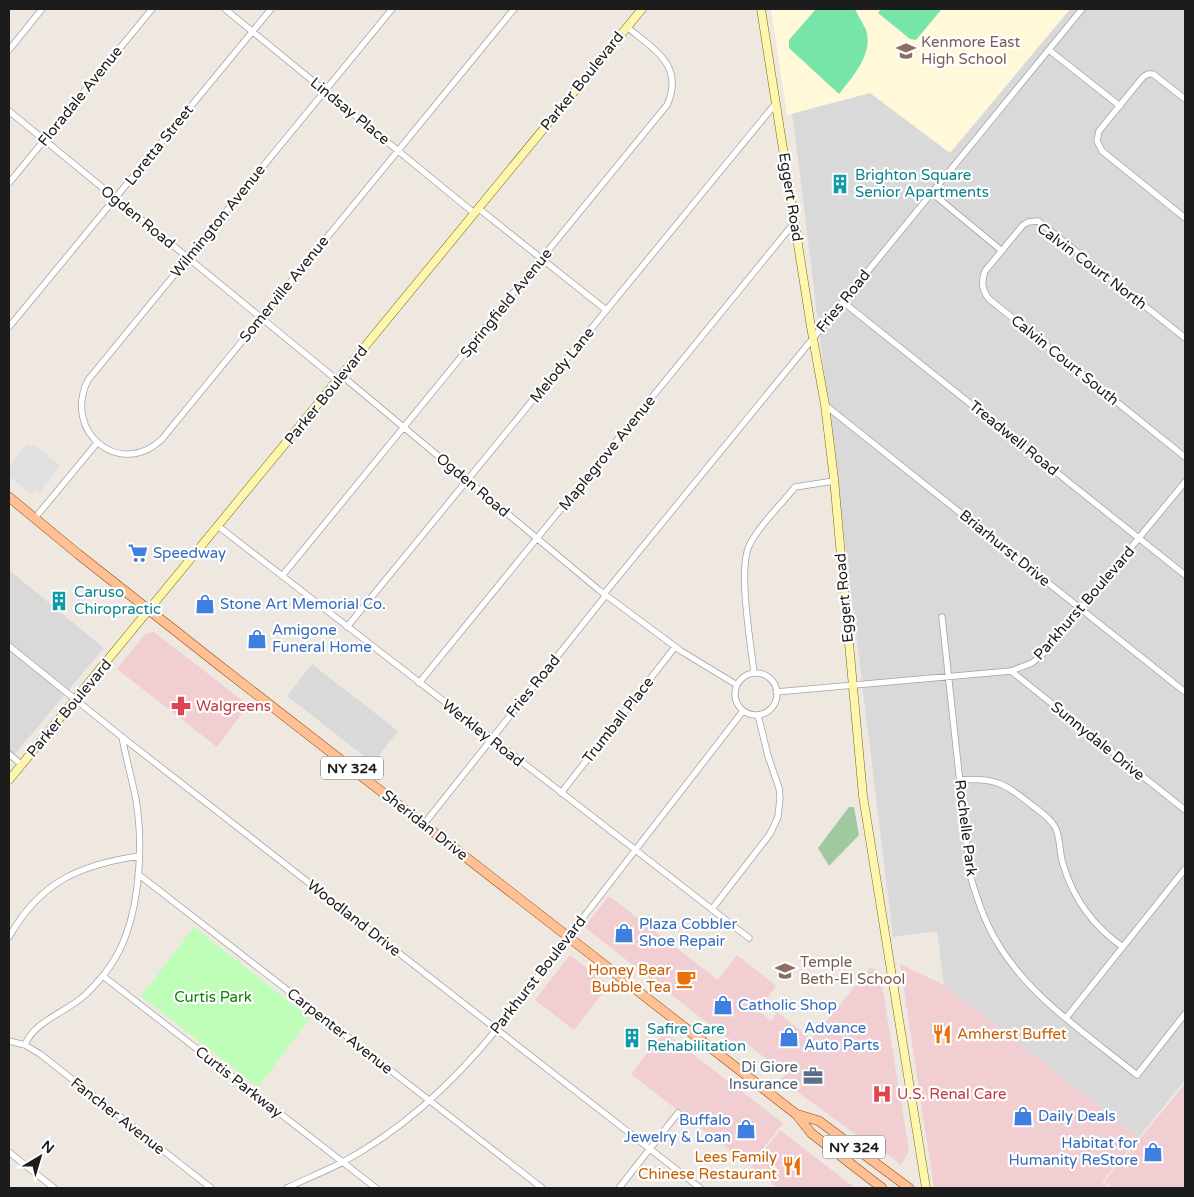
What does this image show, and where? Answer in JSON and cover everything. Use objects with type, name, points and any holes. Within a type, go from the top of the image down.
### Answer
[{"type":"main road","name":"Sheridan Drive","points":[[9,497],[150,610],[796,1114],[811,1133],[882,1188]]},
{"type":"main road","name":"Sheridan Drive","points":[[796,1114],[818,1121],[909,1188]]},
{"type":"street","points":[[9,50],[42,9]]},
{"type":"street","name":"Floradale Avenue","points":[[9,184],[152,9]]},
{"type":"street","name":"Lindsay Place","points":[[225,9],[398,150],[606,310]]},
{"type":"street","name":"Loretta Street","points":[[9,328],[271,9]]},
{"type":"street","name":"Wilmington Avenue","points":[[97,443],[88,433],[82,414],[82,397],[88,380],[392,9]]},
{"type":"street","name":"Somerville Avenue","points":[[97,443],[105,448],[123,453],[141,452],[156,445],[514,9]]},
{"type":"street","name":"Parker Boulevard","points":[[9,780],[642,9]]},
{"type":"street","name":"Eggert Road","points":[[762,9],[794,223],[825,405],[834,481],[863,796],[926,1188]]},
{"type":"street","name":"Fries Road","points":[[424,824],[605,595],[1082,9]]},
{"type":"street","name":"Springfield Avenue","points":[[282,576],[667,105],[671,97],[673,82],[672,74],[665,60],[627,27]]},
{"type":"street","points":[[1049,50],[1120,106]]},
{"type":"street","points":[[1185,99],[1159,77],[1148,74],[1143,77],[1099,131],[1098,136],[1098,146],[1102,151],[1185,218]]},
{"type":"street","name":"Melody Lane","points":[[347,626],[776,103]]},
{"type":"street","name":"Ogden Road","points":[[9,111],[261,318],[404,428],[605,595],[675,647],[737,685]]},
{"type":"street","points":[[932,193],[1002,251]]},
{"type":"street","name":"Calvin Court North","points":[[1002,251],[1023,225],[1033,221],[1041,223],[1185,338]]},
{"type":"street","name":"Maplegrove Avenue","points":[[419,683],[794,223]]},
{"type":"street","name":"Calvin Court South","points":[[1002,251],[985,271],[983,277],[984,290],[989,299],[1185,456]]},
{"type":"street","name":"Treadwell Road","points":[[843,302],[1185,574]]},
{"type":"street","name":"Briarhurst Drive","points":[[825,405],[1185,692]]},
{"type":"street","points":[[35,518],[97,443]]},
{"type":"street","points":[[754,673],[744,571],[746,553],[754,536],[795,487],[834,481]]},
{"type":"street","name":"Parkhurst Boulevard","points":[[776,692],[950,677],[1011,671],[1021,668],[1039,658],[1185,482]]},
{"type":"street","name":"Werkley Road","points":[[218,526],[749,938]]},
{"type":"street","name":"Rochelle Park","points":[[942,617],[970,875],[977,899],[990,930],[1024,980],[1066,1018],[1137,1075],[1185,1014]]},
{"type":"street","name":"Woodland Drive","points":[[9,646],[122,737],[700,1188]]},
{"type":"street","name":"Trumball Place","points":[[561,793],[675,647]]},
{"type":"street","name":"Sunnydale Drive","points":[[1011,671],[1185,810]]},
{"type":"street","points":[[754,673],[763,675],[771,680],[776,692],[773,705],[767,712],[758,715],[743,711],[736,702],[735,696],[737,685],[744,677],[754,673]]},
{"type":"street","name":"Parkhurst Boulevard","points":[[288,1188],[342,1162],[384,1136],[430,1101],[462,1069],[496,1030],[743,711]]},
{"type":"street","points":[[712,909],[770,834],[778,816],[780,806],[779,788],[768,756],[758,715]]},
{"type":"street","points":[[25,1045],[35,1029],[86,995],[103,976],[120,949],[126,935],[133,909],[138,874],[139,833],[136,801],[122,737]]},
{"type":"street","points":[[9,754],[22,764]]},
{"type":"street","points":[[960,780],[982,780],[1002,784],[1049,818],[1057,830],[1063,864],[1080,902],[1096,923],[1123,947]]},
{"type":"street","points":[[9,937],[26,910],[59,881],[88,866],[139,856]]},
{"type":"street","points":[[1066,1018],[1185,869]]},
{"type":"street","name":"Carpenter Avenue","points":[[138,874],[542,1188]]},
{"type":"street","name":"Curtis Parkway","points":[[103,976],[376,1188]]},
{"type":"street","name":"Fancher Avenue","points":[[9,1041],[25,1045],[40,1054],[211,1188]]},
{"type":"street","points":[[619,1188],[678,1113]]},
{"type":"street","points":[[9,1152],[54,1188]]},
{"type":"shaded area","name":"Kenmore East High School","points":[[771,9],[1070,9],[950,153],[870,93],[787,115]]},
{"type":"shaded area","points":[[775,9],[1185,9],[1185,1080],[1139,1137],[944,985],[937,931],[893,937],[794,126]]},
{"type":"shaded area","points":[[27,444],[32,447],[34,444],[60,466],[39,493],[35,490],[31,494],[9,476],[9,467]]},
{"type":"shaded area","points":[[9,570],[104,648],[9,761]]},
{"type":"shaded area","points":[[154,632],[243,701],[241,705],[245,709],[217,747],[117,669],[146,633]]},
{"type":"shaded area","points":[[312,664],[398,731],[373,763],[287,696]]},
{"type":"shaded area","points":[[609,896],[718,980],[737,955],[776,986],[758,1010],[771,1021],[777,1012],[810,1038],[809,1042],[871,967],[880,973],[909,1151],[901,1165],[874,1143],[854,1133],[781,1080],[785,1074],[746,1043],[741,1049],[584,927]]},
{"type":"shaded area","points":[[570,955],[609,985],[574,1030],[535,1000]]},
{"type":"shaded area","points":[[900,964],[944,985],[1139,1137],[1102,1182],[1110,1188],[934,1188]]},
{"type":"shaded area","points":[[664,1032],[783,1123],[749,1166],[631,1074]]},
{"type":"shaded area","points":[[1185,1084],[1185,1188],[1112,1188],[1104,1182]]},
{"type":"shaded area","points":[[780,1130],[855,1188],[778,1188],[751,1167]]},
{"type":"green space","points":[[816,9],[855,9],[866,30],[868,39],[864,56],[855,73],[839,94],[789,48],[789,40]]},
{"type":"green space","points":[[881,9],[941,10],[916,40],[910,39],[878,13]]},
{"type":"green space","points":[[849,807],[854,807],[859,835],[829,866],[818,848]]},
{"type":"green space","name":"Curtis Park","points":[[194,927],[310,1018],[258,1087],[141,996]]},
{"type":"place","name":"Kenmore East High School","points":[[906,51]]},
{"type":"place","name":"Brighton Square Senior Apartments","points":[[840,184]]},
{"type":"place","name":"Speedway","points":[[138,553]]},
{"type":"place","name":"Caruso Chiropractic","points":[[59,601]]},
{"type":"place","name":"Stone Art Memorial Co.","points":[[205,604]]},
{"type":"place","name":"Amigone Funeral Home","points":[[257,639]]},
{"type":"place","name":"Walgreens","points":[[181,706]]},
{"type":"place","name":"Plaza Cobbler Shoe Repair","points":[[624,933]]},
{"type":"place","name":"Temple Beth-El School","points":[[785,971]]},
{"type":"place","name":"Honey Bear Bubble Tea","points":[[686,979]]},
{"type":"place","name":"Catholic Shop","points":[[723,1005]]},
{"type":"place","name":"Amherst Buffet","points":[[942,1034]]},
{"type":"place","name":"Advance Auto Parts","points":[[789,1037]]},
{"type":"place","name":"Safire Care Rehabilitation","points":[[632,1038]]},
{"type":"place","name":"Di Giore Insurance","points":[[813,1076]]},
{"type":"place","name":"U.S. Renal Care","points":[[882,1094]]},
{"type":"place","name":"Daily Deals","points":[[1023,1116]]},
{"type":"place","name":"Buffalo Jewelry & Loan","points":[[746,1129]]},
{"type":"place","name":"Habitat for Humanity ReStore","points":[[1153,1152]]},
{"type":"place","name":"Lees Family Chinese Restaurant","points":[[792,1166]]}]
